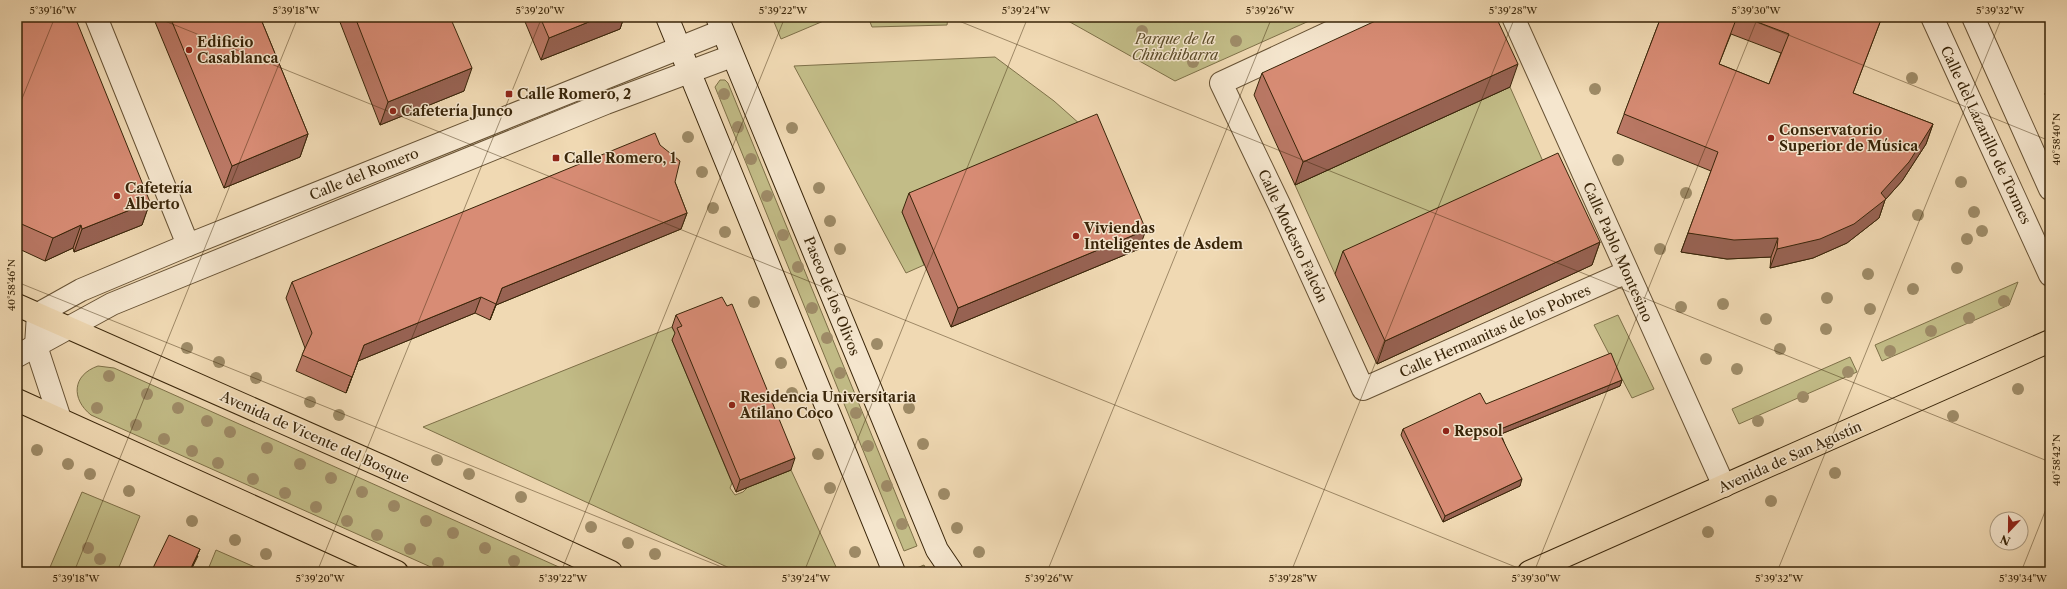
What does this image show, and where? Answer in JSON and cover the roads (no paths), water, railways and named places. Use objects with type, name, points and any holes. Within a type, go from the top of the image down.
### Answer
[{"type":"main road","name":"Avenida de Vicente del Bosque","points":[[17,305],[67,329],[386,468],[611,572]]},
{"type":"main road","name":"Avenida de San Agustín","points":[[1530,572],[2050,342]]},
{"type":"main road","points":[[17,400],[397,572]]},
{"type":"street","points":[[96,17],[188,245]]},
{"type":"street","points":[[667,17],[894,572]]},
{"type":"street","name":"Calle Modesto Falcón","points":[[1363,17],[1222,84],[1363,389]]},
{"type":"street","name":"Calle Pablo Montesino","points":[[1513,17],[1724,486]]},
{"type":"street","name":"Calle del Lazarillo de Tormes","points":[[1932,17],[2050,275]]},
{"type":"street","points":[[1973,17],[2050,189]]},
{"type":"street","name":"Calle del Romero","points":[[38,314],[81,290],[188,245],[679,49],[720,24]]},
{"type":"street","name":"Paseo de los Olivos","points":[[720,24],[937,550],[952,572]]},
{"type":"street","name":"Calle del Romero","points":[[26,351],[112,304],[606,102],[732,56]]},
{"type":"street","name":"Calle Hermanitas de los Pobres","points":[[1363,389],[1627,272]]},
{"type":"street","points":[[38,314],[26,351],[60,419]]},
{"type":"place","name":"Edificio Casablanca","points":[[189,50]]},
{"type":"place","name":"Calle Romero, 2","points":[[509,94]]},
{"type":"place","name":"Cafetería Junco","points":[[393,111]]},
{"type":"place","name":"Conservatorio Superior de Música","points":[[1771,138]]},
{"type":"place","name":"Calle Romero, 1","points":[[556,158]]},
{"type":"place","name":"Cafetería Alberto","points":[[117,196]]},
{"type":"place","name":"Viviendas Inteligentes de Asdem","points":[[1076,236]]},
{"type":"place","name":"Residencia Universitaria Atilano Coco","points":[[732,405]]},
{"type":"place","name":"Repsol","points":[[1446,431]]},
{"type":"park label","name":"Parque de la Chinchibarra","points":[[1175,48]]}]
